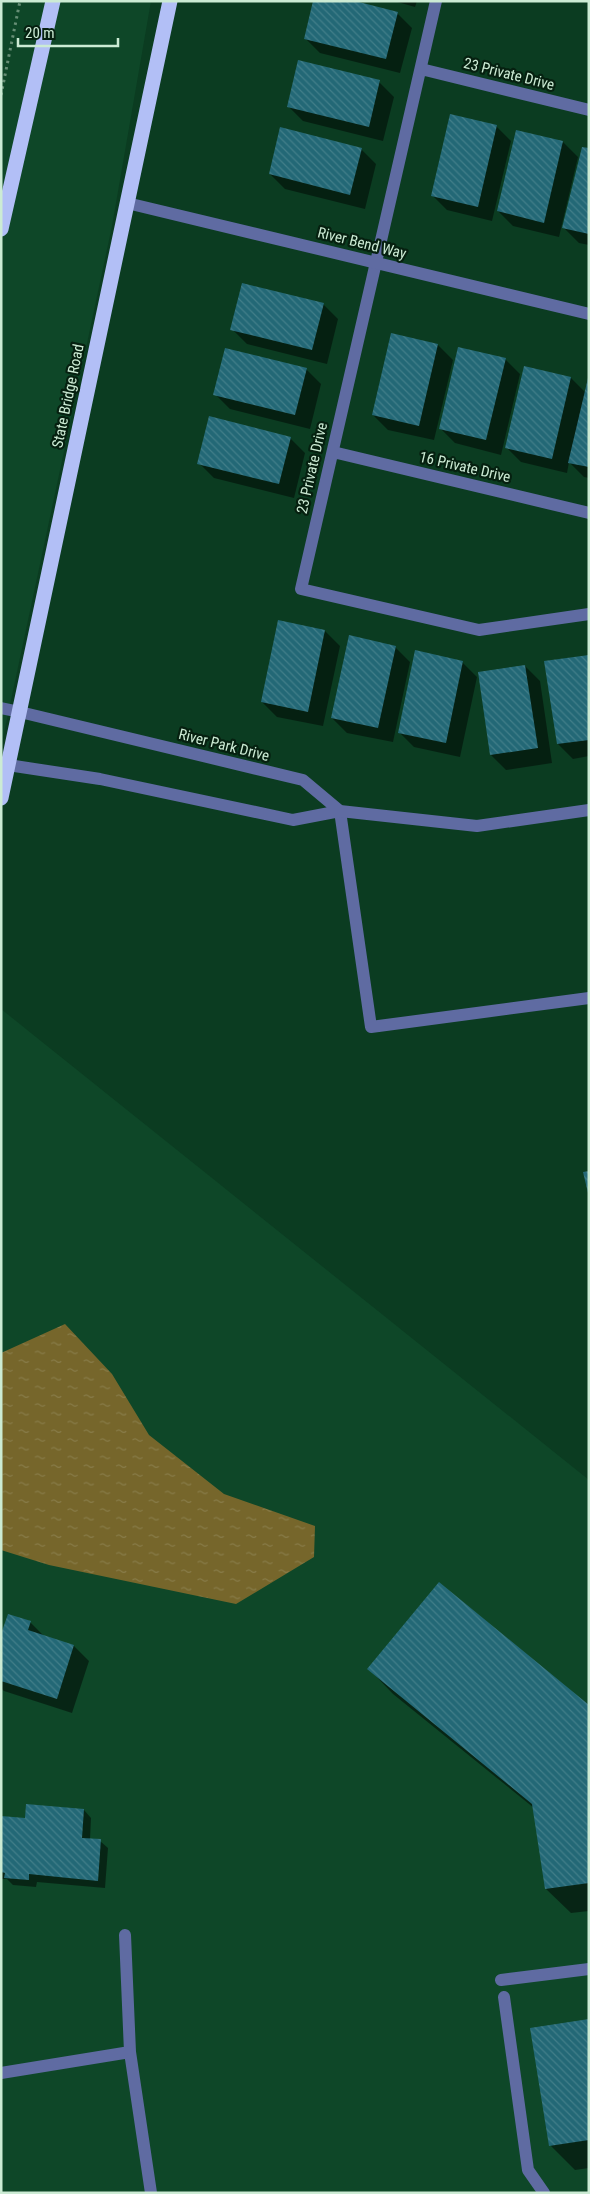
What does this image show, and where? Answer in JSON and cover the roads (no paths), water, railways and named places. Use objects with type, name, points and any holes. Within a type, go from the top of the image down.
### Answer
[{"type":"highway","points":[[1,229],[54,1]]},
{"type":"highway","name":"State Bridge Road","points":[[1,798],[5,764],[20,712],[170,1]]},
{"type":"street","name":"23 Private Drive","points":[[436,1],[301,589],[479,630],[589,614]]},
{"type":"street","name":"23 Private Drive","points":[[421,70],[589,110]]},
{"type":"street","name":"River Bend Way","points":[[127,204],[589,314]]},
{"type":"street","name":"16 Private Drive","points":[[333,452],[589,513]]},
{"type":"street","name":"River Park Drive","points":[[1,708],[303,780],[340,811]]},
{"type":"street","points":[[5,764],[100,779],[293,820],[340,811],[477,826],[589,810]]},
{"type":"street","points":[[340,811],[371,1027],[589,998]]},
{"type":"street","points":[[126,1935],[130,2052],[151,2193]]},
{"type":"street","points":[[501,1980],[589,1969]]},
{"type":"street","points":[[504,1997],[528,2170],[544,2193]]},
{"type":"street","points":[[1,2073],[130,2052]]},
{"type":"water","points":[[65,1324],[112,1374],[149,1435],[224,1494],[315,1526],[314,1557],[236,1604],[49,1565],[1,1550],[1,1353]]}]
